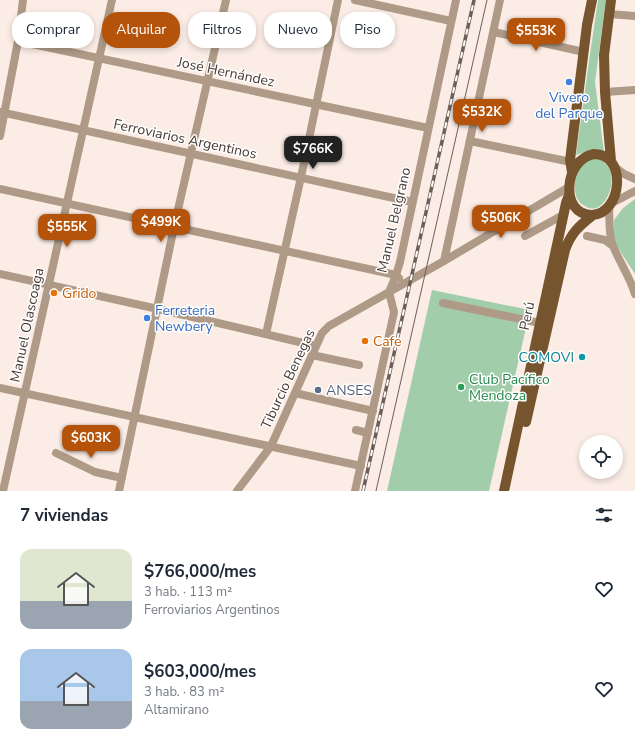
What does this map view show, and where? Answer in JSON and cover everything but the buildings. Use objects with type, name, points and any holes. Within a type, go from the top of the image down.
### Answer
[{"type":"main road","points":[[592,0],[584,52],[569,191],[573,204],[578,210],[586,214],[593,215],[604,211],[610,205],[616,186],[605,92],[604,55],[611,0]]},
{"type":"main road","points":[[571,167],[589,154],[598,154],[613,165]]},
{"type":"main road","name":"Perú","points":[[504,491],[569,191]]},
{"type":"main road","name":"Perú","points":[[507,491],[511,485],[565,250],[569,239],[575,230],[593,215]]},
{"type":"street","points":[[22,12],[23,0]]},
{"type":"street","name":"Manuel Olascoaga","points":[[3,491],[112,0]]},
{"type":"street","points":[[119,491],[158,309],[174,226],[226,0]]},
{"type":"street","points":[[266,334],[338,0]]},
{"type":"street","points":[[355,0],[451,21]]},
{"type":"street","name":"Manuel Belgrano","points":[[356,491],[394,317],[388,292],[396,275],[456,0]]},
{"type":"street","points":[[444,261],[500,0]]},
{"type":"street","points":[[609,14],[635,16]]},
{"type":"street","points":[[494,32],[584,52]]},
{"type":"street","points":[[0,136],[2,113],[16,48]]},
{"type":"street","name":"José Hernández","points":[[52,48],[428,128]]},
{"type":"street","points":[[605,92],[635,90]]},
{"type":"street","name":"Ferroviarios Argentinos","points":[[2,113],[412,202]]},
{"type":"street","points":[[470,141],[571,167]]},
{"type":"street","points":[[613,165],[624,174],[635,179]]},
{"type":"street","points":[[0,189],[396,275],[407,283]]},
{"type":"street","name":"Tiburcio Benegas","points":[[238,491],[271,446],[322,333],[329,326],[569,191]]},
{"type":"street","points":[[635,191],[610,205],[610,235],[613,246],[633,284],[635,294]]},
{"type":"street","points":[[525,236],[563,214]]},
{"type":"street","points":[[586,236],[605,240],[613,246]]},
{"type":"street","points":[[0,274],[316,346]]},
{"type":"street","points":[[443,303],[540,323]]},
{"type":"street","points":[[312,355],[359,365]]},
{"type":"street","points":[[0,388],[361,466]]},
{"type":"street","points":[[295,393],[373,411]]},
{"type":"street","points":[[356,430],[368,433]]},
{"type":"street","points":[[56,452],[95,472],[122,478]]},
{"type":"green space","points":[[598,0],[606,0],[595,82],[604,152],[591,150],[576,155],[590,54]]},
{"type":"green space","points":[[599,158],[610,170],[612,177],[611,186],[606,200],[599,207],[590,208],[578,200],[575,184],[577,174],[583,164],[591,159]]},
{"type":"green space","points":[[635,199],[635,274],[614,242],[614,220],[623,208]]},
{"type":"green space","name":"Club Pacífico Mendoza","points":[[432,290],[530,310],[489,491],[387,491]]},
{"type":"tram line","points":[[376,491],[487,0]]},
{"type":"railway","points":[[363,491],[474,0]]},
{"type":"place","name":"Vivero del Parque","points":[[569,82]]},
{"type":"place","name":"Grido","points":[[54,293]]},
{"type":"place","name":"Ferreteria Newbery","points":[[147,318]]},
{"type":"place","name":"Cafe","points":[[365,341]]},
{"type":"place","name":"COMOVI","points":[[582,357]]},
{"type":"place","name":"Club Pacífico Mendoza","points":[[461,387]]},
{"type":"place","name":"ANSES","points":[[318,390]]}]
